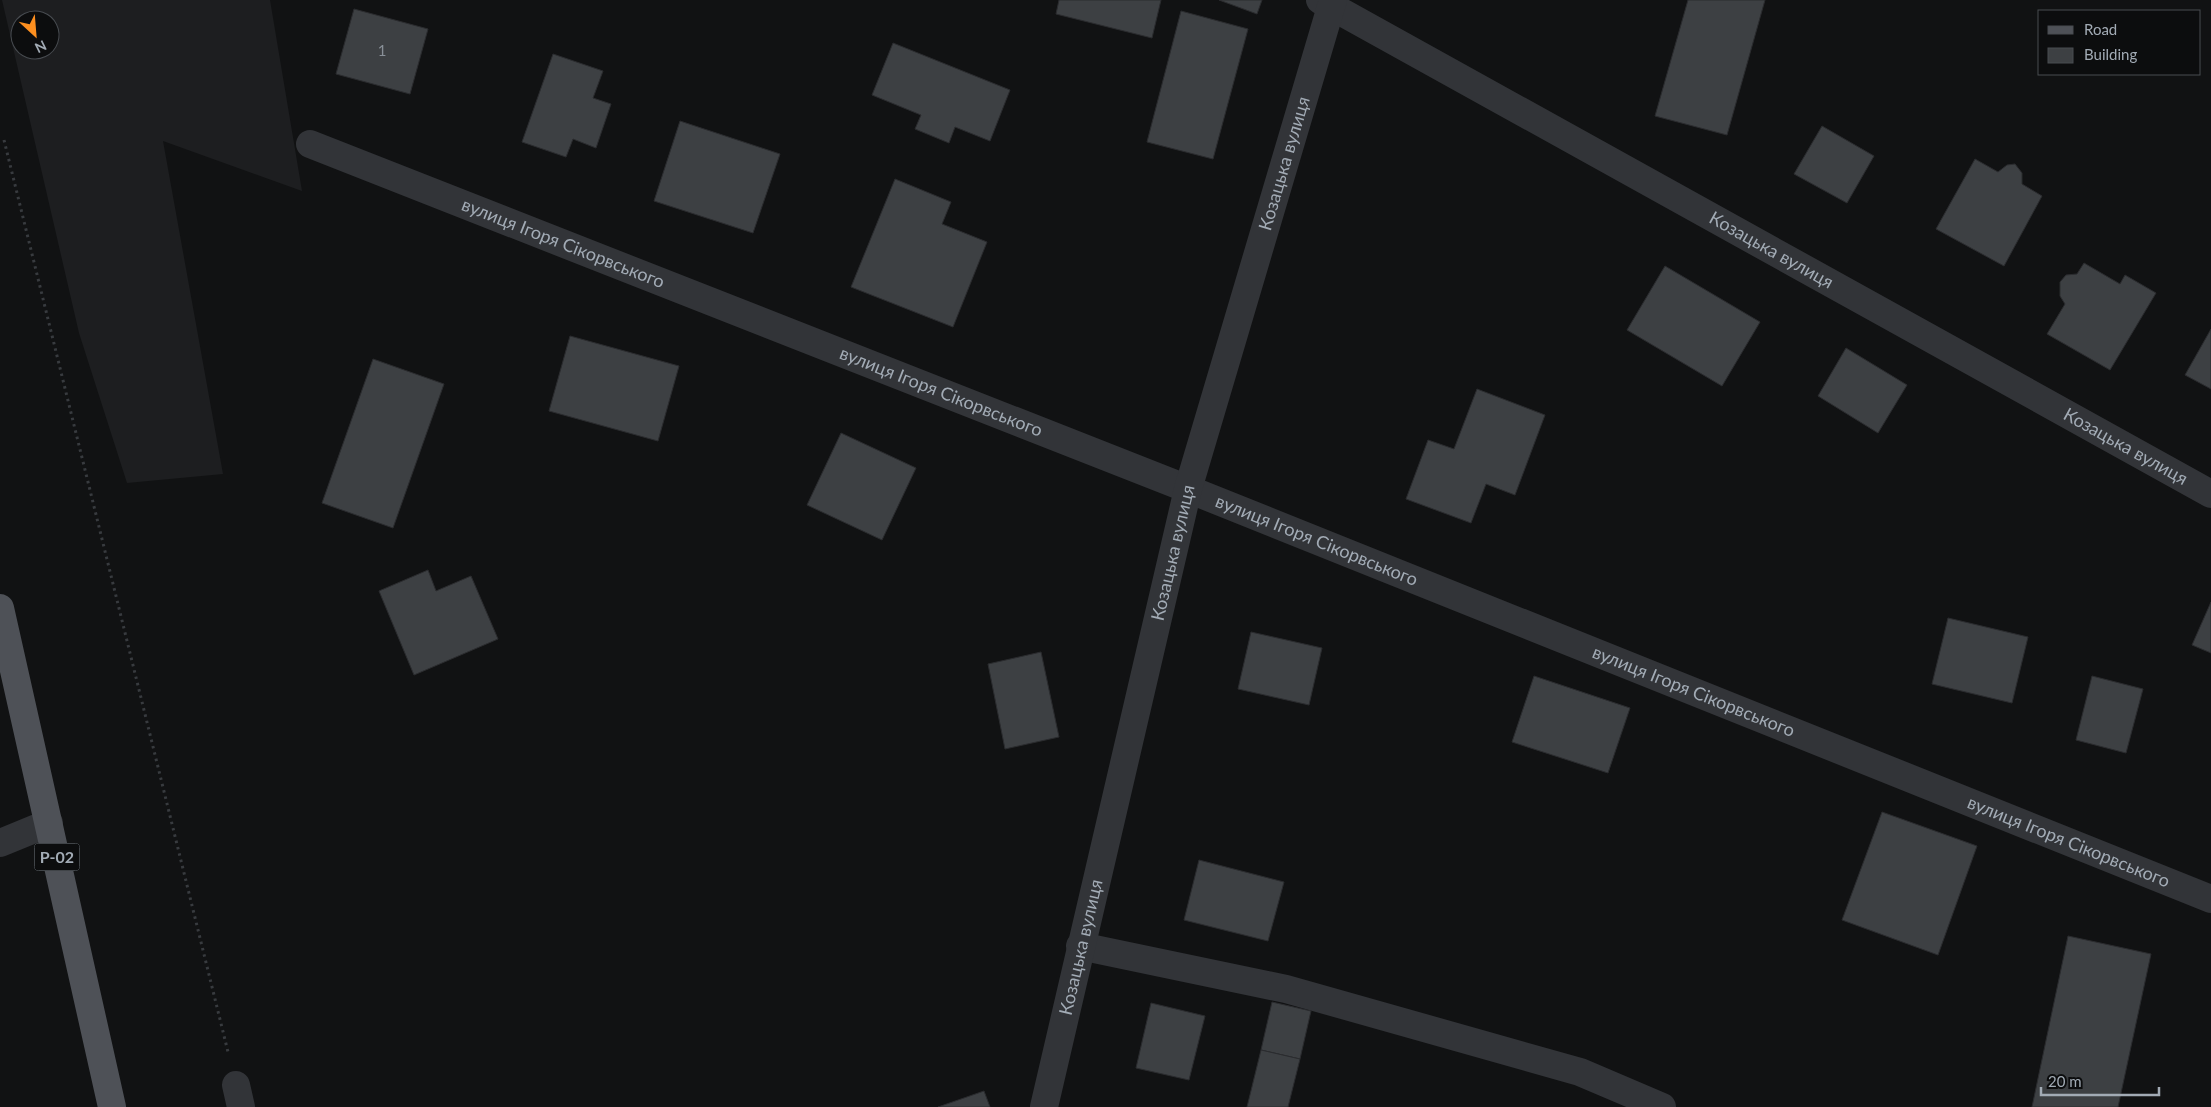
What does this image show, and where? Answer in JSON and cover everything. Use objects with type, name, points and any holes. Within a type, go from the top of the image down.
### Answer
[{"type":"main road","name":"Р-02","points":[[0,608],[112,1107]]},
{"type":"street","name":"Козацька вулиця","points":[[1044,1107],[1080,946],[1188,490],[1328,2],[2211,494]]},
{"type":"street","name":"вулиця Ігоря Сікорвського","points":[[310,144],[1188,490],[2211,899]]},
{"type":"street","points":[[0,843],[49,823]]},
{"type":"street","points":[[1080,946],[1286,989],[1580,1072],[1662,1107]]},
{"type":"path","points":[[4,140],[239,1096]]},
{"type":"shaded area","points":[[2,0],[270,0],[302,191],[163,141],[223,474],[127,483],[79,333],[16,60],[60,60],[60,10],[10,10],[10,35]]},
{"type":"building","points":[[1059,0],[1161,0],[1152,38],[1056,14]]},
{"type":"building","points":[[1219,0],[1262,0],[1257,14]]},
{"type":"building","points":[[1688,0],[1765,0],[1727,135],[1655,116]]},
{"type":"building","points":[[354,9],[428,29],[410,94],[336,74]]},
{"type":"building","points":[[1181,11],[1248,29],[1213,159],[1147,142]]},
{"type":"building","points":[[893,43],[1010,90],[990,141],[955,127],[949,143],[915,129],[921,115],[872,95]]},
{"type":"building","points":[[553,54],[603,71],[593,98],[611,104],[596,148],[573,139],[566,157],[522,142]]},
{"type":"building","points":[[680,121],[780,154],[753,233],[654,201]]},
{"type":"building","points":[[1822,126],[1874,156],[1847,203],[1794,174]]},
{"type":"building","points":[[1975,159],[1998,172],[2007,165],[2015,164],[2022,173],[2022,184],[2042,196],[2004,266],[1936,229]]},
{"type":"building","points":[[895,179],[951,202],[942,224],[987,242],[953,327],[851,287]]},
{"type":"building","points":[[2084,263],[2120,284],[2125,275],[2156,293],[2110,370],[2047,334],[2065,304],[2060,296],[2060,282],[2066,275],[2077,274]]},
{"type":"building","points":[[1665,266],[1760,322],[1722,386],[1627,330]]},
{"type":"building","points":[[2211,329],[2211,389],[2185,375]]},
{"type":"building","points":[[570,336],[679,366],[658,441],[549,411]]},
{"type":"building","points":[[1846,348],[1907,385],[1878,433],[1818,396]]},
{"type":"building","points":[[373,359],[444,384],[393,528],[322,503]]},
{"type":"building","points":[[1477,389],[1545,415],[1515,495],[1486,484],[1471,523],[1406,499],[1428,440],[1454,449]]},
{"type":"building","points":[[841,433],[916,468],[882,540],[807,505]]},
{"type":"building","points":[[428,570],[436,591],[471,576],[498,639],[414,675],[379,591]]},
{"type":"building","points":[[2211,602],[2211,653],[2192,645]]},
{"type":"building","points":[[1948,618],[2028,637],[2012,703],[1932,684]]},
{"type":"building","points":[[1251,632],[1322,648],[1309,705],[1238,689]]},
{"type":"building","points":[[1041,652],[1059,737],[1005,749],[988,664]]},
{"type":"building","points":[[1534,676],[1630,708],[1608,773],[1512,742]]},
{"type":"building","points":[[2092,676],[2143,689],[2126,753],[2076,740]]},
{"type":"building","points":[[1882,812],[1977,846],[1938,955],[1842,920]]},
{"type":"building","points":[[1199,860],[1284,882],[1268,941],[1184,920]]},
{"type":"building","points":[[2068,936],[2151,954],[2118,1107],[2032,1107]]},
{"type":"building","points":[[1272,1002],[1311,1011],[1300,1059],[1261,1050]]},
{"type":"building","points":[[1151,1003],[1205,1016],[1189,1080],[1136,1068]]},
{"type":"building","points":[[1261,1050],[1300,1059],[1288,1107],[1247,1107]]},
{"type":"building","points":[[984,1091],[990,1107],[938,1107]]}]
